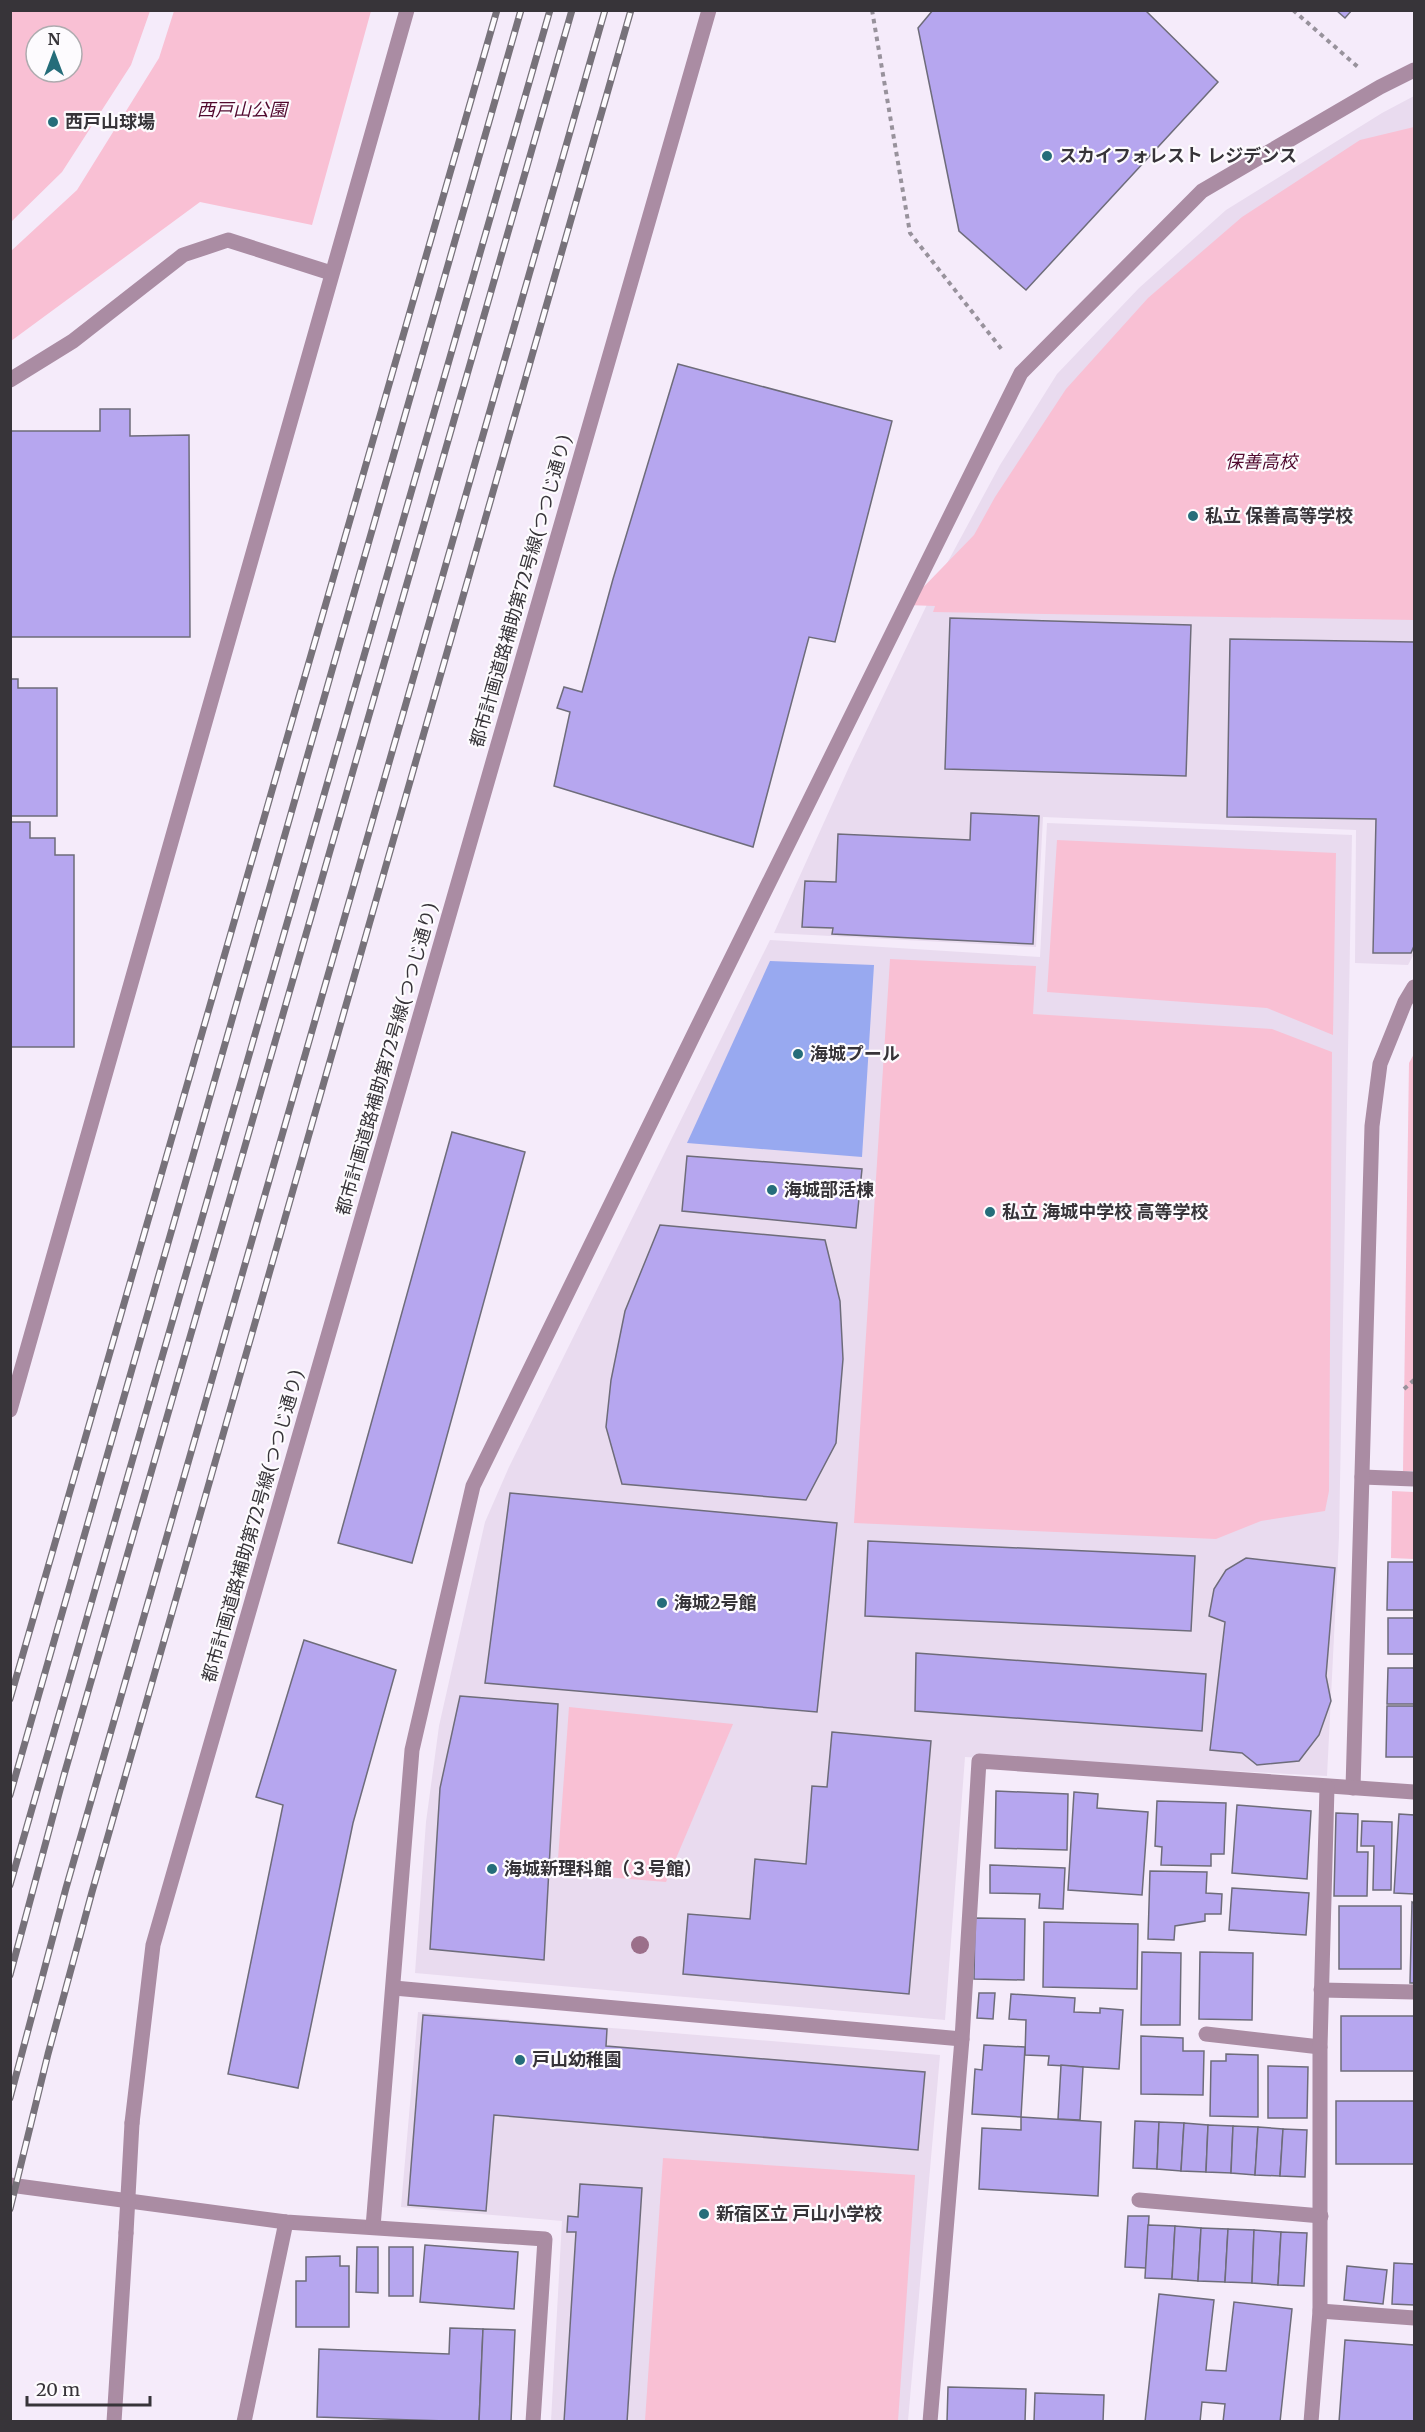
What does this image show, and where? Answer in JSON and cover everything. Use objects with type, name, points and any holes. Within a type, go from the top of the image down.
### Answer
[{"type":"street","points":[[10,1410],[407,10]]},
{"type":"street","name":"都市計画道路補助第72号線(つつじ通り)","points":[[114,2421],[132,2123],[153,1945],[709,10]]},
{"type":"street","points":[[373,2227],[412,1750],[473,1486],[690,1041],[1021,373],[1202,191],[1380,87],[1414,70]]},
{"type":"street","points":[[10,380],[73,341],[183,255],[228,240],[331,273]]},
{"type":"street","points":[[1353,1788],[1372,1126],[1380,1064],[1405,1002],[1414,987]]},
{"type":"street","points":[[1362,1477],[1414,1479]]},
{"type":"street","points":[[930,2421],[962,2039],[979,1761],[1414,1792]]},
{"type":"street","points":[[1311,2421],[1320,2311],[1320,2047],[1328,1787]]},
{"type":"street","points":[[394,1988],[962,2039]]},
{"type":"street","points":[[1321,1990],[1414,1992]]},
{"type":"street","points":[[1206,2034],[1320,2047]]},
{"type":"street","points":[[10,2185],[286,2222],[545,2239],[533,2421]]},
{"type":"street","points":[[1139,2200],[1321,2216]]},
{"type":"street","points":[[244,2421],[286,2222]]},
{"type":"street","points":[[1320,2311],[1414,2318]]},
{"type":"path","points":[[872,10],[910,233],[1021,373]]},
{"type":"path","points":[[1293,10],[1380,87]]},
{"type":"path","points":[[1404,1389],[1414,1380]]},
{"type":"shaded area","name":"私立 保善高等学校","points":[[1414,96],[1414,954],[1408,965],[1355,963],[1356,830],[1043,817],[1036,947],[774,933],[849,767],[945,567],[1000,465],[1057,374],[1139,288],[1226,210],[1382,113]]},
{"type":"shaded area","name":"私立 海城中学校 高等学校","points":[[1047,823],[1352,835],[1339,1537],[1327,1776],[965,1757],[945,2020],[415,1973],[426,1822],[439,1726],[485,1522],[509,1467],[770,940],[1040,957]]},
{"type":"shaded area","name":"新宿区立 戸山小学校","points":[[418,2012],[940,2055],[908,2421],[551,2421],[562,2221],[401,2207]]},
{"type":"green space","name":"西戸山球場","points":[[10,11],[150,11],[131,65],[62,172],[11,222]]},
{"type":"green space","name":"西戸山公園","points":[[174,11],[371,11],[312,225],[200,202],[11,341],[11,251],[77,190],[159,58]]},
{"type":"green space","name":"保善高校","points":[[1414,127],[1414,620],[933,612],[935,606],[906,605],[974,535],[995,497],[1066,389],[1148,298],[1242,217],[1360,140]]},
{"type":"green space","points":[[1057,840],[1336,853],[1333,1035],[1267,1008],[1047,992]]},
{"type":"green space","points":[[890,959],[1036,966],[1033,1014],[1272,1029],[1332,1052],[1329,1491],[1325,1511],[1261,1521],[1216,1539],[854,1523]]},
{"type":"green space","points":[[1414,1054],[1414,1471],[1403,1471],[1409,1063]]},
{"type":"green space","points":[[1392,1491],[1414,1492],[1414,1559],[1391,1558]]},
{"type":"green space","points":[[569,1707],[733,1724],[666,1882],[557,1873]]},
{"type":"green space","points":[[663,2158],[915,2175],[898,2421],[645,2421]]},
{"type":"water","name":"海城プール","points":[[770,961],[874,965],[862,1157],[687,1143]]},
{"type":"building","name":"スカイフォレスト レジデンス","points":[[933,10],[1145,10],[1218,82],[1026,290],[959,231],[918,28]]},
{"type":"building","points":[[1336,10],[1352,10],[1345,18]]},
{"type":"building","points":[[678,364],[892,421],[835,642],[809,637],[753,847],[554,786],[570,712],[557,708],[564,687],[582,692],[613,579]]},
{"type":"building","points":[[100,409],[130,409],[130,436],[189,435],[190,637],[10,637],[10,431],[100,431]]},
{"type":"building","points":[[950,618],[1191,625],[1186,776],[945,769]]},
{"type":"building","points":[[1230,639],[1414,642],[1414,946],[1411,953],[1373,953],[1376,819],[1227,817]]},
{"type":"building","points":[[10,679],[18,679],[18,688],[57,688],[57,816],[10,816]]},
{"type":"building","points":[[971,813],[1039,816],[1033,944],[832,934],[833,928],[802,927],[805,881],[836,882],[838,834],[970,840]]},
{"type":"building","points":[[10,822],[30,822],[30,838],[55,838],[55,855],[74,855],[74,1047],[10,1047]]},
{"type":"building","points":[[452,1132],[525,1152],[412,1563],[338,1543]]},
{"type":"building","name":"海城部活棟","points":[[687,1156],[862,1169],[856,1228],[682,1211]]},
{"type":"building","points":[[660,1225],[825,1240],[840,1301],[843,1359],[836,1443],[806,1500],[622,1484],[606,1427],[611,1380],[625,1311]]},
{"type":"building","name":"海城2号館","points":[[510,1493],[837,1523],[817,1712],[485,1683]]},
{"type":"building","points":[[868,1541],[1195,1556],[1191,1631],[865,1616]]},
{"type":"building","points":[[1246,1558],[1335,1568],[1326,1676],[1331,1701],[1319,1735],[1299,1761],[1257,1765],[1242,1753],[1210,1750],[1225,1622],[1209,1616],[1214,1589],[1226,1570]]},
{"type":"building","points":[[1388,1562],[1414,1562],[1414,1610],[1387,1610]]},
{"type":"building","points":[[1388,1618],[1414,1618],[1414,1654],[1388,1654]]},
{"type":"building","points":[[304,1640],[396,1670],[353,1823],[298,2088],[228,2074],[283,1805],[256,1797]]},
{"type":"building","points":[[916,1653],[1206,1674],[1202,1731],[915,1711]]},
{"type":"building","points":[[1388,1668],[1414,1668],[1414,1704],[1387,1704]]},
{"type":"building","name":"海城新理科館（３号館）","points":[[460,1696],[558,1704],[544,1960],[430,1949],[440,1788]]},
{"type":"building","points":[[1387,1706],[1414,1706],[1414,1757],[1386,1757]]},
{"type":"building","points":[[832,1732],[931,1741],[909,1994],[683,1974],[688,1914],[750,1919],[755,1859],[806,1864],[812,1786],[827,1787]]},
{"type":"building","points":[[996,1791],[1068,1794],[1067,1850],[995,1848]]},
{"type":"building","points":[[1074,1792],[1098,1794],[1097,1808],[1148,1812],[1142,1895],[1068,1890]]},
{"type":"building","points":[[1157,1801],[1226,1803],[1224,1854],[1211,1854],[1211,1866],[1161,1865],[1162,1847],[1155,1846]]},
{"type":"building","points":[[1237,1805],[1311,1811],[1307,1879],[1232,1873]]},
{"type":"building","points":[[1336,1813],[1358,1814],[1357,1852],[1368,1852],[1367,1896],[1334,1896]]},
{"type":"building","points":[[1399,1814],[1414,1815],[1414,1894],[1394,1893]]},
{"type":"building","points":[[1362,1821],[1392,1822],[1391,1890],[1373,1890],[1374,1846],[1361,1846]]},
{"type":"building","points":[[990,1865],[1065,1868],[1063,1909],[1039,1908],[1040,1894],[990,1893]]},
{"type":"building","points":[[1150,1871],[1207,1872],[1206,1893],[1222,1894],[1221,1914],[1205,1914],[1205,1921],[1175,1926],[1174,1940],[1148,1939]]},
{"type":"building","points":[[1232,1888],[1309,1893],[1306,1935],[1229,1930]]},
{"type":"building","points":[[1412,1902],[1414,1903],[1414,1983],[1410,1983]]},
{"type":"building","points":[[1339,1906],[1401,1906],[1401,1969],[1339,1969]]},
{"type":"building","points":[[975,1918],[1025,1919],[1024,1980],[974,1979]]},
{"type":"building","points":[[1044,1922],[1138,1924],[1137,1989],[1043,1987]]},
{"type":"building","points":[[1142,1952],[1181,1953],[1180,2025],[1141,2025]]},
{"type":"building","points":[[1200,1952],[1253,1953],[1252,2020],[1199,2019]]},
{"type":"building","points":[[979,1993],[995,1993],[993,2019],[977,2018]]},
{"type":"building","points":[[1011,1994],[1075,1998],[1074,2012],[1100,2013],[1100,2008],[1123,2010],[1119,2069],[1048,2065],[1049,2056],[1025,2055],[1026,2020],[1009,2019]]},
{"type":"building","points":[[423,2015],[607,2029],[606,2046],[925,2072],[918,2150],[494,2115],[486,2211],[408,2205]]},
{"type":"building","points":[[1341,2016],[1414,2016],[1414,2071],[1341,2071]]},
{"type":"building","points":[[1141,2036],[1183,2038],[1183,2051],[1204,2051],[1203,2095],[1141,2094]]},
{"type":"building","points":[[984,2045],[1025,2047],[1021,2117],[972,2114],[975,2069],[982,2070]]},
{"type":"building","points":[[1226,2054],[1258,2055],[1258,2117],[1210,2116],[1211,2061],[1226,2061]]},
{"type":"building","points":[[1061,2065],[1083,2067],[1080,2120],[1058,2119]]},
{"type":"building","points":[[1268,2066],[1308,2067],[1307,2118],[1268,2118]]},
{"type":"building","points":[[1336,2101],[1414,2101],[1414,2164],[1336,2164]]},
{"type":"building","points":[[1021,2117],[1101,2122],[1098,2196],[979,2189],[982,2128],[1021,2130]]},
{"type":"building","points":[[1135,2121],[1159,2122],[1157,2169],[1133,2168]]},
{"type":"building","points":[[1159,2122],[1184,2123],[1181,2171],[1157,2169]]},
{"type":"building","points":[[1184,2123],[1208,2125],[1206,2172],[1181,2171]]},
{"type":"building","points":[[1208,2125],[1233,2126],[1231,2173],[1206,2172]]},
{"type":"building","points":[[1233,2126],[1258,2127],[1255,2175],[1231,2173]]},
{"type":"building","points":[[1258,2127],[1283,2129],[1280,2176],[1255,2175]]},
{"type":"building","points":[[1283,2129],[1307,2130],[1305,2177],[1280,2176]]},
{"type":"building","points":[[580,2184],[642,2188],[627,2422],[564,2422],[576,2232],[567,2232],[568,2216],[578,2217]]},
{"type":"building","points":[[1128,2216],[1149,2216],[1146,2268],[1125,2267]]},
{"type":"building","points":[[1148,2225],[1175,2226],[1172,2279],[1145,2278]]},
{"type":"building","points":[[1175,2226],[1201,2228],[1198,2281],[1172,2279]]},
{"type":"building","points":[[1201,2228],[1228,2229],[1225,2282],[1198,2281]]},
{"type":"building","points":[[1228,2229],[1254,2230],[1252,2283],[1225,2282]]},
{"type":"building","points":[[1254,2230],[1281,2232],[1278,2285],[1252,2283]]},
{"type":"building","points":[[1281,2232],[1307,2233],[1304,2286],[1278,2285]]},
{"type":"building","points":[[425,2245],[518,2252],[514,2309],[420,2302]]},
{"type":"building","points":[[357,2247],[378,2247],[378,2293],[356,2292]]},
{"type":"building","points":[[389,2247],[413,2247],[413,2296],[389,2296]]},
{"type":"building","points":[[340,2256],[340,2266],[349,2266],[349,2327],[296,2327],[296,2281],[306,2281],[306,2257]]},
{"type":"building","points":[[1394,2263],[1414,2264],[1414,2305],[1392,2304]]},
{"type":"building","points":[[1347,2266],[1387,2270],[1383,2304],[1344,2300]]},
{"type":"building","points":[[1159,2294],[1214,2300],[1206,2370],[1226,2371],[1234,2302],[1292,2309],[1280,2422],[1223,2422],[1225,2404],[1202,2402],[1200,2422],[1145,2422]]},
{"type":"building","points":[[450,2328],[483,2329],[479,2422],[317,2417],[319,2349],[449,2354]]},
{"type":"building","points":[[483,2329],[515,2330],[511,2422],[479,2422]]},
{"type":"building","points":[[1345,2340],[1414,2345],[1414,2422],[1339,2422]]},
{"type":"building","points":[[948,2387],[1026,2389],[1025,2422],[947,2422]]},
{"type":"building","points":[[1035,2393],[1104,2395],[1103,2422],[1034,2422]]},
{"type":"railway","points":[[10,1699],[497,10]]},
{"type":"railway","points":[[10,1795],[521,10]]},
{"type":"railway","points":[[10,1885],[550,10]]},
{"type":"railway","points":[[10,1975],[64,1775],[572,10]]},
{"type":"railway","points":[[10,2098],[66,1888],[605,10]]},
{"type":"railway","points":[[10,2209],[48,2054],[92,1892],[631,10]]},
{"type":"place","name":"西戸山球場","points":[[53,122]]},
{"type":"place","name":"スカイフォレスト レジデンス","points":[[1047,156]]},
{"type":"place","name":"私立 保善高等学校","points":[[1193,516]]},
{"type":"place","name":"海城プール","points":[[798,1054]]},
{"type":"place","name":"海城部活棟","points":[[772,1190]]},
{"type":"place","name":"私立 海城中学校 高等学校","points":[[990,1212]]},
{"type":"place","name":"海城2号館","points":[[662,1603]]},
{"type":"place","name":"海城新理科館（３号館）","points":[[492,1869]]},
{"type":"place","name":"戸山幼稚園","points":[[520,2060]]},
{"type":"place","name":"新宿区立 戸山小学校","points":[[704,2214]]}]
